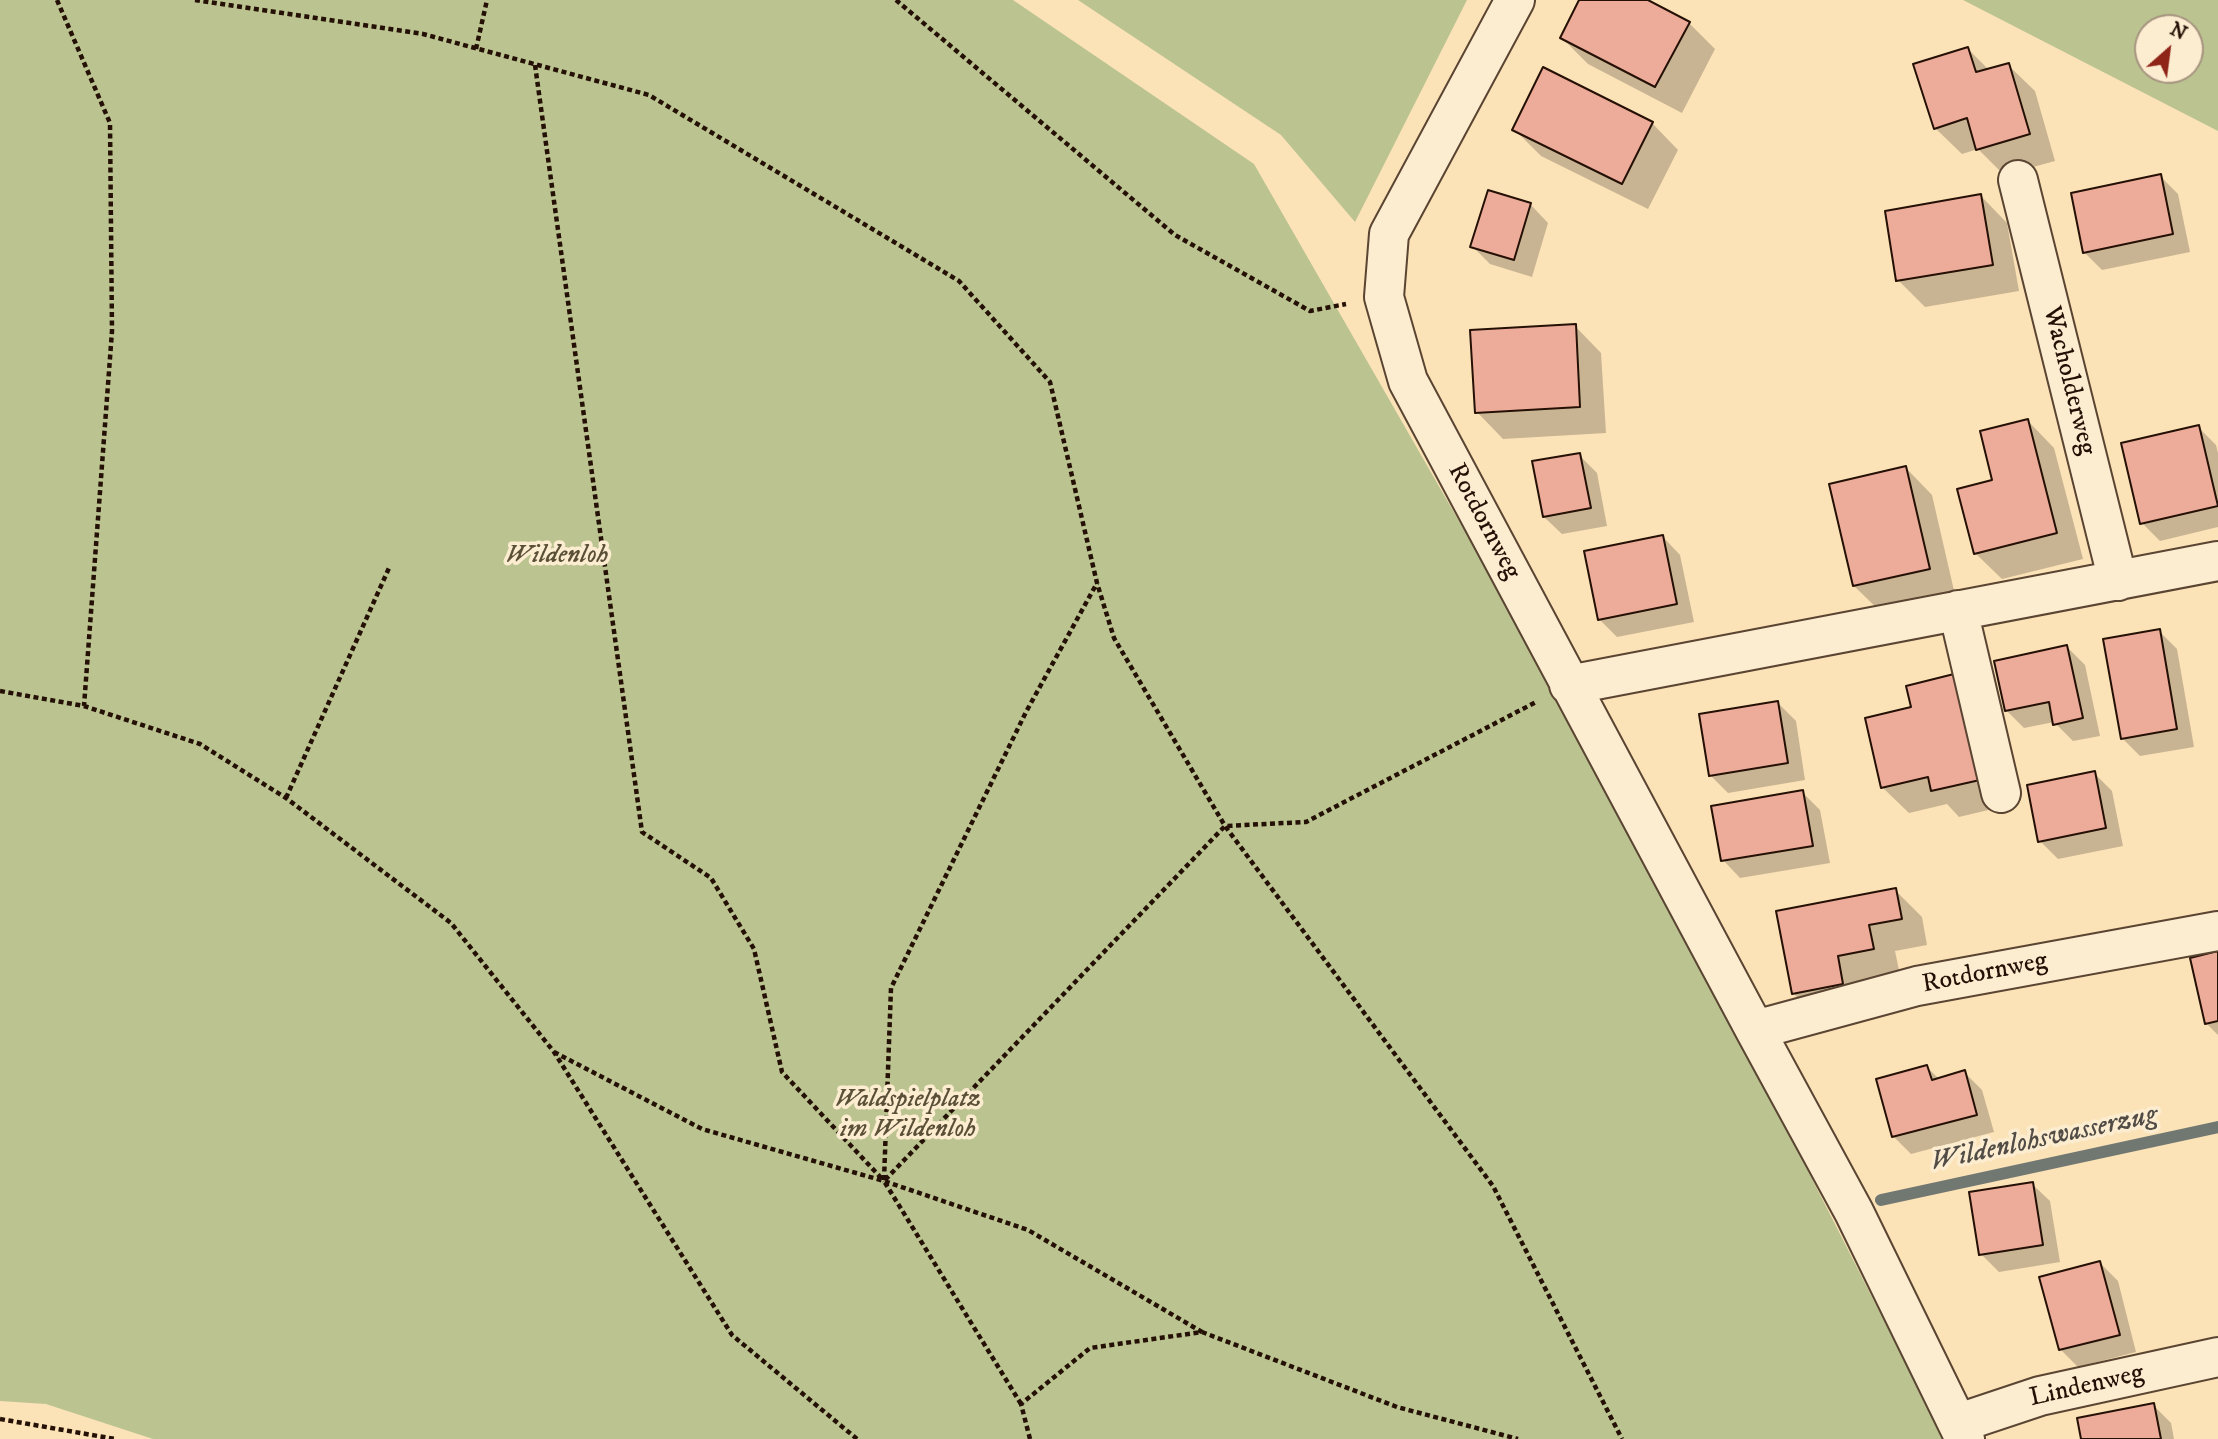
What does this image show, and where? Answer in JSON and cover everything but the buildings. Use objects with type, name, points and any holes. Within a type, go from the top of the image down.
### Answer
[{"type":"street","name":"Rotdornweg","points":[[1515,0],[1389,234],[1384,297],[1408,381],[1854,1212],[1962,1431]]},
{"type":"street","name":"Wacholderweg","points":[[2018,180],[2118,581]]},
{"type":"street","points":[[1569,685],[2218,561]]},
{"type":"street","points":[[1958,610],[2001,793]]},
{"type":"street","name":"Rotdornweg","points":[[1755,1030],[1917,986],[2218,931]]},
{"type":"street","name":"Lindenweg","points":[[1962,1431],[2040,1396],[2218,1357]]},
{"type":"path","points":[[57,0],[110,123],[112,331],[84,706]]},
{"type":"path","points":[[195,0],[423,34],[649,95],[959,281],[1050,382],[1097,583],[1114,638],[1225,826],[1493,1186],[1622,1439]]},
{"type":"path","points":[[476,49],[487,0]]},
{"type":"path","points":[[896,0],[1175,235],[1310,311],[1384,297]]},
{"type":"path","points":[[535,65],[642,832],[711,878],[754,949],[782,1072],[884,1181],[1021,1404],[1030,1439]]},
{"type":"path","points":[[286,798],[390,568]]},
{"type":"path","points":[[884,1181],[891,988],[1026,712],[1097,583]]},
{"type":"path","points":[[884,1181],[1225,826],[1306,822],[1569,685]]},
{"type":"path","points":[[0,691],[84,706],[200,744],[286,798],[450,923],[554,1052],[732,1335],[858,1439]]},
{"type":"path","points":[[554,1052],[702,1129],[884,1181],[1028,1230],[1202,1332],[1397,1407],[1518,1439]]},
{"type":"path","points":[[1021,1404],[1090,1348],[1202,1332]]},
{"type":"path","points":[[0,1419],[115,1439]]},
{"type":"green space","name":"Wildenloh","points":[[0,0],[1013,0],[1254,164],[1545,671],[1572,731],[1806,1167],[1944,1439],[153,1439],[46,1404],[0,1401]]},
{"type":"green space","points":[[1078,0],[1467,0],[1355,222],[1281,135]]},
{"type":"green space","points":[[1963,0],[2218,0],[2218,131]]},
{"type":"waterway","name":"Wildenlohswasserzug","points":[[1881,1200],[2218,1127]]},
{"type":"park label","name":"Waldspielplatz im Wildenloh","points":[[908,1116]]}]
